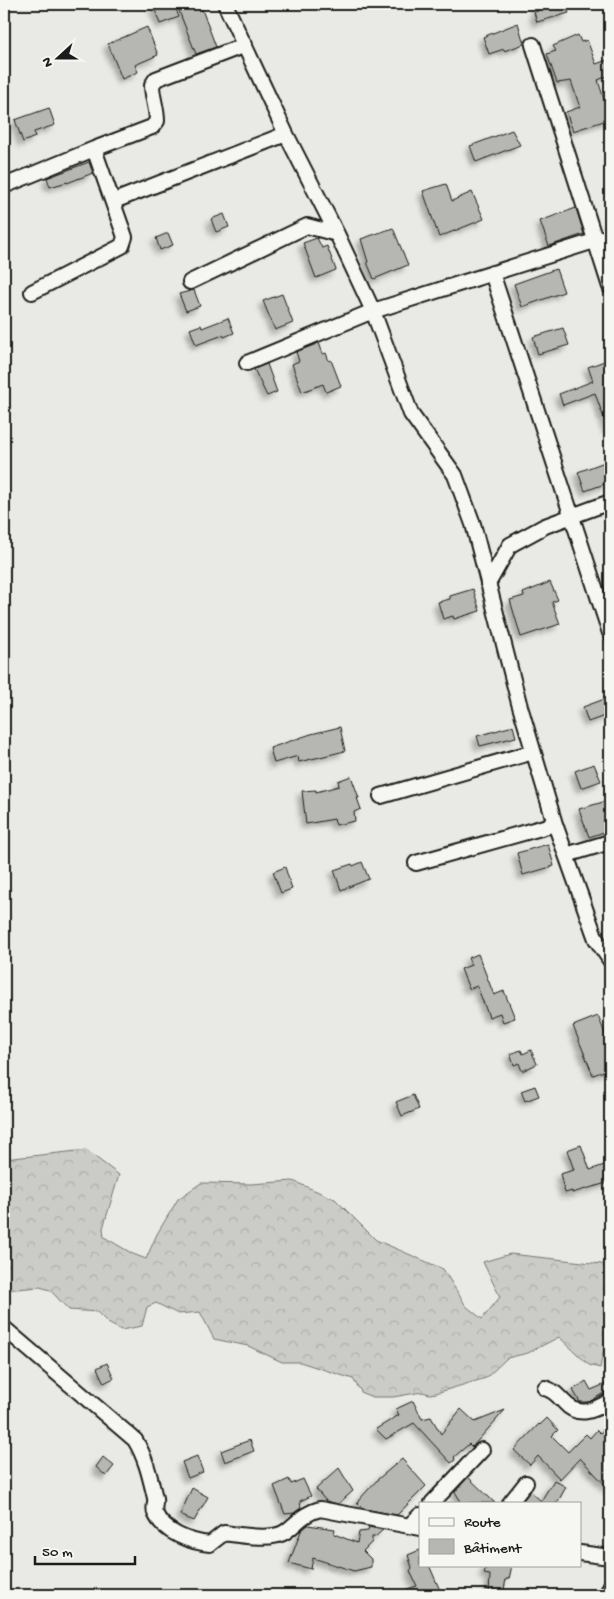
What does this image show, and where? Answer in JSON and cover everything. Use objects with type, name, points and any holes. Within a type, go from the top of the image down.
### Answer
[{"type":"street","points":[[225,4],[286,134],[373,311],[411,414],[455,475],[473,524],[533,752],[555,824],[596,939],[610,960]]},
{"type":"street","points":[[4,186],[152,127],[157,121],[157,109],[152,92],[152,85],[156,80],[244,44]]},
{"type":"street","points":[[533,45],[610,288]]},
{"type":"street","points":[[114,201],[286,134]]},
{"type":"street","points":[[32,292],[122,246],[125,237],[114,201],[94,149]]},
{"type":"street","points":[[190,282],[306,226],[336,234]]},
{"type":"street","points":[[247,363],[373,311],[610,236]]},
{"type":"street","points":[[492,273],[610,633]]},
{"type":"street","points":[[488,584],[510,545],[545,526],[610,502]]},
{"type":"street","points":[[381,796],[533,752]]},
{"type":"street","points":[[416,863],[555,824]]},
{"type":"street","points":[[566,856],[610,842]]},
{"type":"street","points":[[4,1328],[135,1440],[143,1454],[148,1472],[156,1502],[154,1510],[158,1518],[167,1527],[180,1536],[198,1543],[210,1544],[224,1534],[265,1537],[283,1534],[308,1512],[320,1509],[415,1527]]},
{"type":"street","points":[[545,1388],[554,1391],[566,1404],[578,1410],[591,1412],[610,1401]]},
{"type":"street","points":[[433,1502],[482,1450]]},
{"type":"street","points":[[511,1502],[526,1483]]},
{"type":"street","points":[[582,1552],[610,1557]]},
{"type":"street","points":[[607,1595],[610,1587]]},
{"type":"green space","points":[[86,1150],[119,1175],[103,1228],[104,1237],[133,1254],[146,1259],[157,1234],[178,1199],[201,1183],[251,1184],[293,1181],[335,1199],[376,1240],[443,1269],[466,1306],[482,1319],[500,1297],[483,1262],[510,1254],[610,1265],[610,1326],[600,1368],[589,1365],[559,1337],[528,1353],[507,1358],[486,1378],[436,1393],[422,1392],[393,1397],[373,1397],[362,1393],[353,1379],[300,1362],[282,1362],[248,1346],[214,1339],[200,1312],[178,1314],[156,1303],[147,1307],[142,1326],[121,1330],[108,1323],[97,1312],[69,1310],[50,1290],[40,1287],[4,1290],[4,1159]]},
{"type":"building","points":[[153,4],[174,4],[179,17],[160,24]]},
{"type":"building","points":[[200,4],[216,47],[196,54],[179,11]]},
{"type":"building","points":[[535,4],[565,4],[569,13],[537,22],[534,12],[538,11]]},
{"type":"building","points":[[518,23],[524,44],[489,54],[483,37]]},
{"type":"building","points":[[147,27],[158,55],[135,65],[138,72],[122,79],[108,44]]},
{"type":"building","points":[[578,35],[581,42],[587,40],[596,64],[610,59],[610,75],[598,80],[610,119],[573,131],[566,112],[580,107],[571,81],[557,83],[547,54],[556,51],[553,46]]},
{"type":"building","points":[[49,108],[55,125],[34,132],[35,137],[23,142],[15,120]]},
{"type":"building","points":[[512,130],[520,145],[476,162],[470,146]]},
{"type":"building","points":[[89,162],[93,173],[50,187],[47,178]]},
{"type":"building","points":[[446,184],[452,201],[472,192],[484,219],[439,237],[423,191]]},
{"type":"building","points":[[576,208],[584,234],[549,246],[540,221]]},
{"type":"building","points":[[224,214],[229,227],[216,232],[211,219]]},
{"type":"building","points":[[393,228],[408,265],[374,279],[361,239]]},
{"type":"building","points":[[168,233],[173,245],[160,250],[156,238]]},
{"type":"building","points":[[317,238],[322,248],[327,246],[336,270],[316,278],[303,243]]},
{"type":"building","points":[[556,269],[564,292],[522,307],[514,284]]},
{"type":"building","points":[[194,290],[200,306],[186,311],[179,294]]},
{"type":"building","points":[[282,294],[293,323],[275,330],[263,301]]},
{"type":"building","points":[[228,318],[234,333],[196,345],[190,329],[201,325],[202,328]]},
{"type":"building","points":[[563,328],[569,345],[538,354],[533,337]]},
{"type":"building","points":[[319,343],[323,354],[326,353],[329,361],[331,360],[341,386],[326,392],[323,384],[302,392],[292,364],[299,361],[296,352]]},
{"type":"building","points":[[610,359],[610,429],[608,430],[595,393],[563,405],[559,394],[593,381],[588,367]]},
{"type":"building","points":[[267,364],[277,392],[267,396],[254,369]]},
{"type":"building","points":[[610,460],[610,482],[585,491],[578,472]]},
{"type":"building","points":[[550,582],[558,600],[552,602],[560,624],[521,637],[510,600],[524,596],[523,593]]},
{"type":"building","points":[[473,589],[480,611],[454,619],[453,616],[443,619],[438,602]]},
{"type":"building","points":[[610,697],[610,714],[588,722],[583,707]]},
{"type":"building","points":[[513,726],[516,737],[480,746],[477,736]]},
{"type":"building","points":[[340,727],[345,751],[299,762],[298,756],[274,763],[270,748],[311,734]]},
{"type":"building","points":[[594,764],[601,781],[581,788],[575,771]]},
{"type":"building","points":[[351,776],[361,809],[354,812],[355,821],[336,825],[334,819],[306,824],[302,791],[316,790],[316,792],[339,786],[338,781]]},
{"type":"building","points":[[610,800],[610,830],[589,837],[579,809]]},
{"type":"building","points":[[548,844],[554,866],[523,875],[517,853]]},
{"type":"building","points":[[362,862],[369,879],[341,890],[334,870]]},
{"type":"building","points":[[285,867],[292,889],[281,893],[273,872]]},
{"type":"building","points":[[478,954],[494,995],[504,991],[515,1018],[503,1022],[500,1013],[489,1017],[477,986],[469,989],[461,969],[471,965],[468,958]]},
{"type":"building","points":[[598,1016],[610,1046],[610,1069],[593,1075],[573,1026]]},
{"type":"building","points":[[521,1050],[523,1054],[531,1050],[537,1064],[522,1071],[519,1063],[514,1065],[510,1054]]},
{"type":"building","points":[[535,1086],[539,1096],[525,1101],[521,1091]]},
{"type":"building","points":[[413,1095],[419,1109],[402,1116],[396,1102]]},
{"type":"building","points":[[581,1145],[590,1170],[610,1163],[610,1182],[572,1193],[572,1191],[565,1193],[560,1174],[574,1170],[567,1150]]},
{"type":"building","points":[[107,1363],[114,1378],[104,1383],[97,1368]]},
{"type":"building","points":[[586,1381],[591,1390],[610,1382],[610,1389],[589,1402],[580,1402],[573,1390]]},
{"type":"building","points":[[413,1401],[422,1419],[431,1417],[441,1434],[461,1409],[475,1422],[505,1410],[472,1447],[469,1444],[454,1457],[455,1460],[451,1463],[414,1423],[386,1439],[376,1429],[399,1415],[396,1409]]},
{"type":"building","points":[[547,1418],[558,1430],[552,1436],[568,1452],[586,1434],[590,1438],[597,1430],[600,1433],[610,1425],[610,1490],[580,1458],[560,1479],[538,1456],[530,1465],[514,1450]]},
{"type":"building","points":[[250,1440],[254,1451],[225,1462],[221,1451]]},
{"type":"building","points":[[197,1456],[203,1472],[188,1478],[182,1462]]},
{"type":"building","points":[[103,1457],[114,1466],[106,1476],[96,1467]]},
{"type":"building","points":[[402,1459],[426,1486],[397,1515],[364,1509],[357,1502],[378,1479]]},
{"type":"building","points":[[339,1468],[353,1491],[338,1504],[326,1501],[316,1489]]},
{"type":"building","points":[[468,1477],[494,1502],[461,1502],[455,1492]]},
{"type":"building","points":[[289,1479],[291,1484],[303,1479],[311,1496],[300,1501],[301,1508],[294,1513],[285,1514],[274,1486]]},
{"type":"building","points":[[554,1480],[566,1487],[558,1502],[522,1502],[530,1491],[541,1501]]},
{"type":"building","points":[[192,1488],[208,1497],[194,1521],[180,1515]]},
{"type":"building","points":[[308,1525],[335,1529],[334,1534],[357,1543],[359,1532],[368,1531],[369,1527],[383,1530],[375,1537],[372,1537],[372,1542],[363,1551],[371,1559],[371,1567],[354,1571],[313,1558],[311,1569],[289,1563],[301,1531]]},
{"type":"building","points":[[419,1550],[419,1566],[429,1566],[442,1595],[395,1595],[395,1593],[417,1586],[410,1571],[412,1568],[408,1555]]},
{"type":"building","points":[[486,1566],[512,1566],[509,1579],[506,1579],[503,1595],[489,1595],[490,1575],[484,1574]]}]
